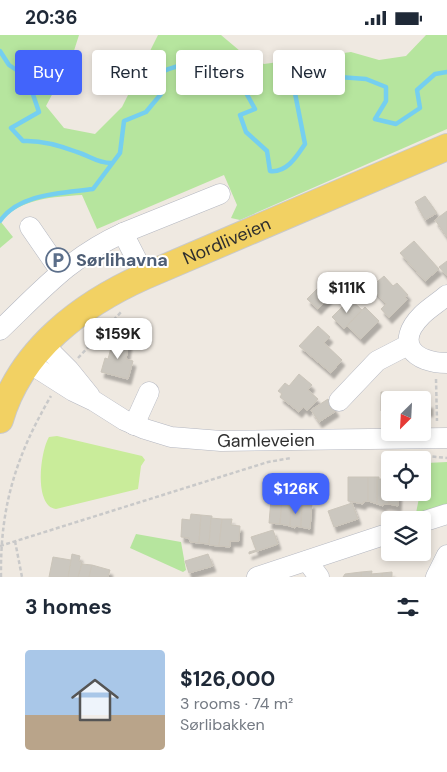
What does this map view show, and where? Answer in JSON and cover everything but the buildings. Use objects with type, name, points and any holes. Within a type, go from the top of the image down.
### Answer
[{"type":"main road","name":"Nordliveien","points":[[0,420],[12,390],[36,354],[62,326],[90,305],[145,276],[447,147]]},
{"type":"street","points":[[0,330],[61,272],[96,245],[220,194]]},
{"type":"street","points":[[30,227],[61,272]]},
{"type":"street","points":[[123,233],[145,276]]},
{"type":"street","points":[[441,363],[414,355],[408,345],[409,335],[422,315],[447,295]]},
{"type":"street","points":[[339,401],[377,361],[408,345]]},
{"type":"street","name":"Gamleveien","points":[[36,354],[68,370],[94,401],[134,425],[171,437],[199,441],[442,438]]},
{"type":"street","points":[[134,425],[150,392]]},
{"type":"street","points":[[431,520],[447,514]]},
{"type":"street","points":[[257,577],[381,536]]},
{"type":"street","points":[[436,577],[447,555]]},
{"type":"street","points":[[307,561],[319,577]]},
{"type":"path","points":[[441,363],[442,438]]},
{"type":"path","points":[[1,577],[0,546],[8,497],[19,458],[31,431],[54,391]]},
{"type":"path","points":[[431,456],[447,457]]},
{"type":"path","points":[[0,546],[260,464],[293,458]]},
{"type":"path","points":[[15,541],[22,577]]},
{"type":"green space","points":[[0,35],[79,35],[74,50],[15,50],[15,95],[52,95],[46,106],[64,128],[95,134],[122,107],[128,95],[166,95],[166,50],[150,50],[158,35],[221,35],[239,50],[176,50],[176,95],[263,95],[263,63],[273,63],[273,95],[345,95],[345,53],[351,52],[379,60],[406,56],[426,35],[447,35],[447,129],[240,220],[231,218],[237,205],[224,175],[97,229],[82,195],[38,200],[18,208],[1,222],[13,237],[0,248]]},
{"type":"green space","points":[[57,436],[142,456],[145,460],[141,466],[138,489],[56,509],[49,506],[44,499],[42,489],[41,466],[49,437]]},
{"type":"green space","points":[[447,462],[447,509],[431,514],[431,511],[416,511],[418,501],[431,501],[431,463]]},
{"type":"green space","points":[[136,534],[181,542],[186,570],[183,572],[130,548]]},
{"type":"waterway","points":[[0,51],[9,65],[27,77],[39,112],[11,128],[23,141],[50,143],[98,161],[111,163]]},
{"type":"waterway","points":[[0,221],[8,212],[30,200],[55,193],[93,189],[120,153],[124,121],[146,112],[161,94],[159,73],[169,69],[187,64],[205,64],[234,71],[255,109],[240,115],[246,132],[267,151],[270,171],[286,167],[305,144],[293,83],[304,76],[318,90],[339,77],[366,79],[386,87],[386,101],[375,119],[396,124],[420,108],[417,90],[435,74],[447,72]]},
{"type":"place","name":"Sørlihavna","points":[[58,260]]}]
